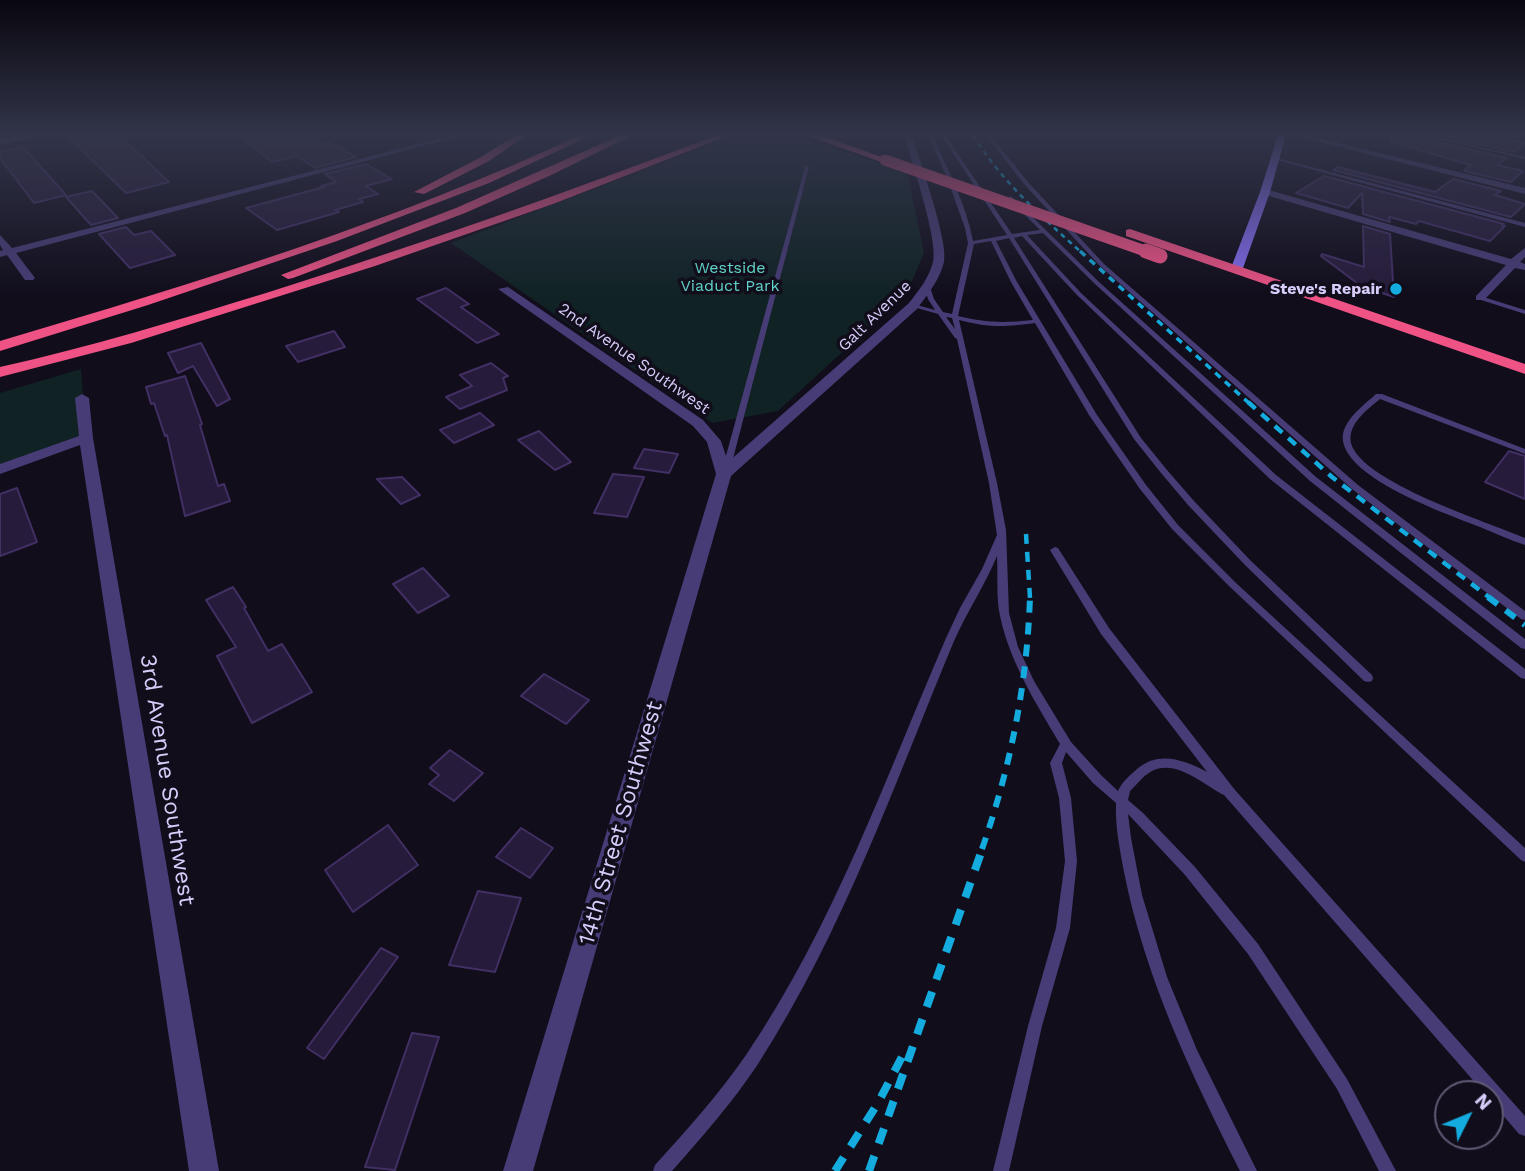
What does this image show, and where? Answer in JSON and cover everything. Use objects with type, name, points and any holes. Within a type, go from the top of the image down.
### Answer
[{"type":"highway","points":[[92,318],[137,296],[281,249],[393,206],[425,190]]},
{"type":"highway","points":[[0,346],[321,243],[461,190]]},
{"type":"highway","points":[[0,370],[181,312],[361,249],[508,190]]},
{"type":"highway","points":[[0,370],[147,334],[334,275],[581,190]]},
{"type":"highway","points":[[969,190],[1159,253],[1525,384]]},
{"type":"highway","points":[[1003,190],[1525,369]]},
{"type":"highway","points":[[1159,253],[1206,265],[1237,268],[1242,275],[1260,285],[1426,349]]},
{"type":"main road","points":[[1237,268],[1265,192]]},
{"type":"street","points":[[5,253],[250,190]]},
{"type":"street","name":"Galt Avenue","points":[[724,474],[913,306],[927,287],[940,259],[924,190]]},
{"type":"street","points":[[1265,192],[1519,265]]},
{"type":"street","points":[[0,237],[5,253],[29,278]]},
{"type":"street","points":[[1480,298],[1519,265],[1525,251]]},
{"type":"street","name":"2nd Avenue Southwest","points":[[503,289],[698,424],[714,441],[724,474]]},
{"type":"street","name":"3rd Avenue Southwest","points":[[82,398],[86,438],[204,1171]]},
{"type":"street","points":[[0,469],[86,438]]},
{"type":"street","name":"14th Street Southwest","points":[[519,1171],[724,474]]},
{"type":"lane","points":[[724,474],[801,190]]},
{"type":"lane","points":[[955,190],[971,243],[955,315],[975,397],[1001,530],[1004,613],[1013,647],[1030,683],[1067,745],[1189,871],[1253,949],[1342,1084],[1388,1171]]},
{"type":"lane","points":[[980,190],[1112,399],[1164,472],[1248,563],[1368,678]]},
{"type":"lane","points":[[1032,190],[1102,265],[1355,487],[1525,616]]},
{"type":"lane","points":[[1393,190],[1525,225]]},
{"type":"lane","points":[[1011,198],[1043,231],[1313,480],[1525,645]]},
{"type":"lane","points":[[971,243],[1043,231]]},
{"type":"lane","points":[[1023,234],[1079,294],[1273,477],[1525,674]]},
{"type":"lane","points":[[993,240],[1038,321],[1115,448],[1175,527],[1233,585],[1525,856]]},
{"type":"lane","points":[[927,287],[939,311],[961,343]]},
{"type":"lane","points":[[1480,298],[1525,312]]},
{"type":"lane","points":[[913,306],[995,326],[1038,321]]},
{"type":"lane","points":[[1525,452],[1379,396],[1355,417],[1346,440],[1352,456],[1374,476],[1525,542]]},
{"type":"lane","points":[[661,1171],[698,1134],[715,1112],[756,1056],[799,986],[854,869],[960,617],[996,550],[1001,530]]},
{"type":"lane","points":[[1055,550],[1105,631],[1231,793],[1525,1128]]},
{"type":"lane","points":[[1000,1171],[1035,1026],[1063,928],[1071,861],[1065,799],[1056,763],[1062,749],[1067,745]]},
{"type":"lane","points":[[1231,793],[1187,766],[1163,762],[1141,771],[1125,789],[1123,803],[1131,876],[1157,975],[1199,1075],[1249,1171]]},
{"type":"green space","name":"Westside Viaduct Park","points":[[592,190],[911,190],[924,253],[907,293],[778,411],[712,423],[451,243]]},
{"type":"green space","points":[[81,369],[86,438],[0,469],[0,393]]},
{"type":"building","points":[[24,190],[61,190],[66,195],[34,203]]},
{"type":"building","points":[[314,190],[371,190],[378,194],[359,199],[363,202],[335,210],[339,212],[277,230],[246,208]]},
{"type":"building","points":[[1302,190],[1375,190],[1505,226],[1490,241],[1419,221],[1416,224],[1389,217],[1390,222],[1363,214],[1362,193],[1348,208],[1296,193]]},
{"type":"building","points":[[1407,190],[1501,191],[1495,195],[1525,204],[1511,217]]},
{"type":"building","points":[[92,191],[118,218],[91,225],[66,197]]},
{"type":"building","points":[[1363,226],[1390,234],[1394,297],[1361,286],[1321,256],[1322,254],[1364,267]]},
{"type":"building","points":[[126,227],[134,235],[151,231],[175,255],[130,268],[99,234]]},
{"type":"building","points":[[446,288],[469,304],[461,307],[499,334],[477,343],[417,299]]},
{"type":"building","points":[[334,331],[345,347],[298,362],[286,346]]},
{"type":"building","points":[[201,343],[230,399],[217,406],[193,366],[178,373],[168,353]]},
{"type":"building","points":[[491,363],[508,376],[503,378],[507,390],[460,409],[446,397],[472,386],[460,375]]},
{"type":"building","points":[[185,376],[202,424],[200,425],[218,486],[224,484],[230,501],[185,516],[167,435],[165,436],[146,387]]},
{"type":"building","points":[[480,413],[494,425],[454,443],[440,430]]},
{"type":"building","points":[[539,431],[571,462],[555,470],[518,440]]},
{"type":"building","points":[[644,449],[678,454],[669,473],[634,468]]},
{"type":"building","points":[[1509,451],[1525,456],[1525,499],[1485,482]]},
{"type":"building","points":[[613,474],[644,477],[627,517],[594,513]]},
{"type":"building","points":[[402,477],[420,495],[401,504],[377,479]]},
{"type":"building","points":[[17,488],[37,542],[0,556],[0,494]]},
{"type":"building","points":[[423,568],[449,596],[418,613],[393,584]]},
{"type":"building","points":[[233,587],[268,651],[282,644],[312,692],[252,723],[217,656],[236,647],[206,600]]},
{"type":"building","points":[[544,674],[589,700],[566,724],[521,696]]},
{"type":"building","points":[[450,750],[483,773],[454,801],[429,784],[439,775],[430,768]]},
{"type":"building","points":[[388,825],[418,865],[353,912],[325,870]]},
{"type":"building","points":[[521,828],[553,848],[530,878],[496,857]]},
{"type":"building","points":[[478,891],[521,898],[495,972],[449,965]]},
{"type":"building","points":[[381,948],[398,957],[324,1059],[307,1048]]},
{"type":"building","points":[[412,1033],[439,1037],[395,1170],[365,1167]]},
{"type":"railway","points":[[1015,190],[1082,253]]},
{"type":"railway","points":[[1080,251],[1250,404]]},
{"type":"railway","points":[[1248,402],[1332,477],[1490,598]]},
{"type":"railway","points":[[1026,534],[1030,598]]},
{"type":"railway","points":[[1488,597],[1525,625]]},
{"type":"railway","points":[[982,849],[1016,724],[1030,598]]},
{"type":"railway","points":[[869,1171],[983,847]]},
{"type":"railway","points":[[835,1171],[878,1103],[904,1053]]},
{"type":"place","name":"Steve's Repair","points":[[1396,289]]}]
